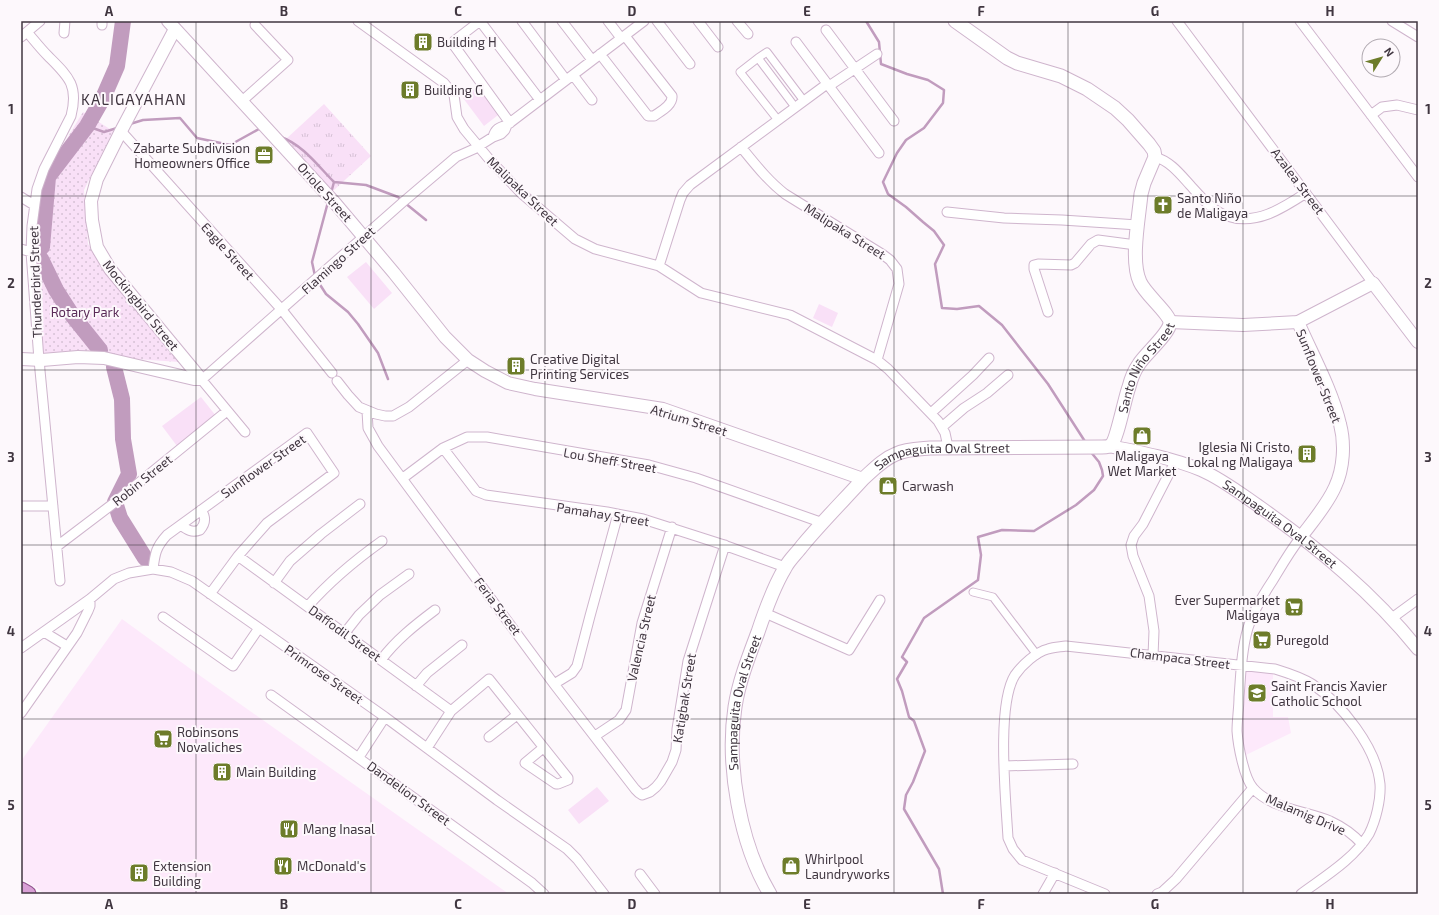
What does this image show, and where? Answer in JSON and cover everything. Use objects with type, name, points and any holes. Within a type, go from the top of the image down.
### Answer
[{"type":"main road","points":[[956,21],[1007,58],[1017,63],[1069,80],[1102,99],[1128,120],[1149,144],[1154,151],[1155,157]]},
{"type":"main road","name":"Santo Niño Street","points":[[1110,446],[1116,435],[1133,375],[1139,364],[1165,332],[1170,322],[1168,316],[1150,297],[1139,281],[1136,267],[1136,245],[1141,194],[1155,157]]},
{"type":"main road","name":"Sampaguita Oval Street","points":[[770,894],[755,864],[745,836],[738,802],[733,752],[735,707],[740,681],[782,565],[863,479],[879,465],[896,454],[918,449],[948,447],[1110,446]]},
{"type":"main road","points":[[21,890],[28,894]]},
{"type":"street","points":[[24,34],[40,21]]},
{"type":"street","points":[[64,33],[65,21]]},
{"type":"street","name":"Malipaka Street","points":[[358,21],[438,78],[450,89],[454,95],[459,123],[478,147],[521,194],[575,239],[595,249],[659,266],[701,293],[790,315],[877,360],[888,369],[931,413],[942,427],[947,439],[948,447]]},
{"type":"street","points":[[508,124],[453,44],[454,41],[480,21],[540,100]]},
{"type":"street","points":[[522,21],[570,77],[592,100]]},
{"type":"street","points":[[562,21],[592,60]]},
{"type":"street","points":[[600,54],[648,116],[654,116],[671,103],[672,96],[608,21]]},
{"type":"street","name":"Flamingo Street","points":[[201,379],[456,157],[478,147],[492,137],[502,134],[508,124],[644,21]]},
{"type":"street","points":[[657,21],[690,64]]},
{"type":"street","points":[[698,21],[718,47]]},
{"type":"street","points":[[737,21],[748,34]]},
{"type":"street","name":"Azalea Street","points":[[1177,21],[1418,342]]},
{"type":"street","points":[[1300,21],[1418,177]]},
{"type":"street","points":[[1392,21],[1418,37]]},
{"type":"street","name":"Oriole Street","points":[[172,25],[364,237],[445,337],[468,360]]},
{"type":"street","name":"Mockingbird Street","points":[[172,25],[97,179],[91,201],[92,220],[97,248],[110,269],[201,379]]},
{"type":"street","points":[[242,101],[288,60],[255,25]]},
{"type":"street","points":[[826,30],[894,121]]},
{"type":"street","name":"Thunderbird Street","points":[[24,34],[62,70],[70,81],[73,92],[73,107],[71,116],[44,170],[38,189],[34,205],[31,252],[44,360],[53,506],[60,581]]},
{"type":"street","points":[[796,42],[879,153]]},
{"type":"street","points":[[778,120],[740,72],[766,52],[804,101]]},
{"type":"street","points":[[659,266],[680,200],[683,193],[690,185],[795,107],[877,54]]},
{"type":"street","points":[[758,58],[795,107]]},
{"type":"street","points":[[1371,115],[1382,107],[1397,106],[1418,110]]},
{"type":"street","name":"Eagle Street","points":[[121,131],[282,310],[332,373]]},
{"type":"street","name":"Malipaka Street","points":[[741,147],[774,186],[882,254],[890,260],[897,269],[897,291],[877,360]]},
{"type":"street","points":[[1155,157],[1168,163],[1202,198],[1227,216],[1243,219],[1256,218],[1282,209],[1306,193]]},
{"type":"street","points":[[21,197],[34,205]]},
{"type":"street","points":[[947,212],[1004,218],[1138,225]]},
{"type":"street","points":[[1048,312],[1034,265],[1075,263],[1091,244],[1098,240],[1136,245]]},
{"type":"street","points":[[21,249],[31,252]]},
{"type":"street","points":[[1170,322],[1243,325],[1298,322],[1373,283]]},
{"type":"street","name":"Sunflower Street","points":[[1298,322],[1332,400],[1340,424],[1343,440],[1341,466],[1336,485],[1320,511],[1301,537]]},
{"type":"street","points":[[21,360],[44,360],[78,357],[104,358],[149,370],[201,379],[245,432]]},
{"type":"street","points":[[931,413],[956,391],[989,358]]},
{"type":"street","points":[[337,381],[353,402],[367,411],[385,416],[392,416],[423,396],[468,360]]},
{"type":"street","name":"Atrium Street","points":[[468,360],[508,383],[534,389],[663,409],[863,479]]},
{"type":"street","points":[[942,427],[964,408],[987,393],[1008,375]]},
{"type":"street","name":"Robin Street","points":[[56,547],[117,501],[228,411]]},
{"type":"street","name":"Feria Street","points":[[367,411],[368,428],[372,437],[554,684],[635,789],[642,795]]},
{"type":"street","name":"Sunflower Street","points":[[153,569],[154,553],[159,544],[168,534],[307,432],[334,473],[267,522],[238,556],[210,594]]},
{"type":"street","name":"Lou Sheff Street","points":[[402,478],[443,448],[467,437],[487,437],[649,465],[696,478],[823,523]]},
{"type":"street","name":"Sampaguita Oval Street","points":[[1110,446],[1175,462],[1200,470],[1222,482],[1301,537],[1342,571],[1392,618],[1418,649]]},
{"type":"street","name":"Pamahay Street","points":[[443,448],[476,491],[486,495],[643,519],[672,527],[782,565]]},
{"type":"street","points":[[1153,656],[1154,631],[1150,600],[1133,556],[1131,545],[1134,536],[1144,524],[1175,462]]},
{"type":"street","points":[[274,583],[290,561],[321,534],[360,504]]},
{"type":"street","points":[[21,506],[53,506]]},
{"type":"street","points":[[181,525],[194,532],[200,530],[203,527],[205,520],[201,510]]},
{"type":"street","points":[[554,684],[572,673],[578,666],[584,636],[618,514]]},
{"type":"street","name":"Valencia Street","points":[[595,736],[619,720],[626,710],[642,623],[672,527]]},
{"type":"street","name":"Malamig Drive","points":[[1301,537],[1289,554],[1255,612],[1248,628],[1241,665],[1237,731],[1242,761],[1253,788],[1263,796],[1278,805],[1312,815],[1338,825],[1350,832],[1362,844]]},
{"type":"street","points":[[308,606],[325,586],[354,561],[382,541]]},
{"type":"street","name":"Katigbak Street","points":[[642,795],[650,792],[661,781],[672,762],[676,750],[679,713],[688,661],[725,545]]},
{"type":"street","name":"Daffodil Street","points":[[238,556],[451,711]]},
{"type":"street","name":"Primrose Street","points":[[21,648],[90,599],[114,579],[129,573],[153,569],[171,572],[192,581],[385,717],[567,849],[604,894]]},
{"type":"street","points":[[344,634],[359,614],[380,595],[409,574]]},
{"type":"street","points":[[973,592],[993,597],[1037,655]]},
{"type":"street","points":[[21,713],[77,633],[90,606],[90,599]]},
{"type":"street","points":[[1392,618],[1418,599]]},
{"type":"street","points":[[765,613],[849,650],[880,600]]},
{"type":"street","points":[[381,660],[388,650],[409,630],[435,610]]},
{"type":"street","points":[[163,617],[233,666],[259,628]]},
{"type":"street","points":[[44,632],[67,646]]},
{"type":"street","points":[[416,686],[427,673],[462,645]]},
{"type":"street","name":"Champaca Street","points":[[1105,894],[1022,860],[1013,849],[1008,838],[1004,766],[1006,699],[1015,676],[1026,664],[1047,649],[1066,646],[1276,669],[1293,674],[1311,684],[1328,696],[1344,711],[1357,729],[1376,768],[1380,784],[1379,800],[1374,821],[1362,844],[1345,860],[1301,894]]},
{"type":"street","points":[[427,748],[451,711],[489,679],[568,778],[568,780],[556,784],[525,763],[543,748]]},
{"type":"street","name":"Dandelion Street","points":[[271,695],[532,883],[544,894]]},
{"type":"street","points":[[489,737],[518,715]]},
{"type":"street","points":[[359,757],[385,717]]},
{"type":"street","points":[[1004,766],[1073,764]]},
{"type":"street","points":[[1157,894],[1162,892],[1176,878],[1253,788]]},
{"type":"street","points":[[1043,894],[1056,873]]},
{"type":"street","points":[[640,874],[654,894]]},
{"type":"shaded area","name":"Robinsons Novaliches","points":[[122,619],[509,894],[45,894],[21,878],[21,761]]},
{"type":"shaded area","name":"Saint Francis Xavier Catholic School","points":[[1243,665],[1273,668],[1273,717],[1288,717],[1291,733],[1246,755],[1239,721]]},
{"type":"green space","points":[[480,84],[502,112],[484,126],[463,98]]},
{"type":"green space","points":[[324,104],[371,156],[333,191],[286,139]]},
{"type":"green space","name":"Rotary Park","points":[[83,112],[113,131],[84,190],[88,244],[180,362],[42,353],[38,199],[54,160]]},
{"type":"green space","points":[[366,262],[392,293],[374,309],[347,277]]},
{"type":"green space","points":[[819,304],[838,313],[832,327],[813,318]]},
{"type":"green space","points":[[201,397],[216,416],[177,446],[162,426]]},
{"type":"green space","points":[[597,787],[609,801],[579,824],[568,810]]},
{"type":"waterway","points":[[42,247],[48,177],[87,126],[103,98],[117,66],[123,21]]},
{"type":"waterway","points":[[866,21],[879,42],[881,64],[928,80],[944,90],[943,103],[924,128],[906,140],[897,153],[883,182],[888,194],[934,231],[944,245],[935,264],[942,308],[957,309],[979,306],[1002,325],[1048,384],[1086,443]]},
{"type":"waterway","points":[[130,124],[143,120],[180,118],[197,138],[230,145],[259,129],[262,130]]},
{"type":"waterway","points":[[87,126],[104,132],[117,128]]},
{"type":"waterway","points":[[281,137],[296,145],[334,182],[366,185],[398,197],[402,200]]},
{"type":"waterway","points":[[331,193],[334,182]]},
{"type":"waterway","points":[[315,276],[312,262],[328,202]]},
{"type":"waterway","points":[[405,203],[426,220]]},
{"type":"waterway","points":[[41,259],[56,290],[72,315],[100,350]]},
{"type":"waterway","points":[[317,280],[326,294],[348,312],[358,324],[378,353],[388,379]]},
{"type":"waterway","points":[[114,367],[122,399],[123,439],[129,474],[115,502],[120,518],[145,558]]},
{"type":"waterway","points":[[943,894],[939,869],[904,809],[906,795],[913,782],[925,751],[914,721],[909,717],[897,679],[907,662],[902,657],[924,618],[978,580],[981,555],[978,537],[1002,530],[1034,531],[1076,505],[1094,490],[1103,476],[1099,462],[1090,451]]},
{"type":"place","name":"Building H","points":[[423,42]]},
{"type":"place","name":"Building G","points":[[410,90]]},
{"type":"place","name":"Zabarte Subdivision Homeowners Office","points":[[264,155]]},
{"type":"place","name":"Santo Niño de Maligaya","points":[[1163,205]]},
{"type":"place","name":"Creative Digital Printing Services","points":[[516,366]]},
{"type":"place","name":"Maligaya Wet Market","points":[[1142,436]]},
{"type":"place","name":"Iglesia Ni Cristo, Lokal ng Maligaya","points":[[1307,454]]},
{"type":"place","name":"Carwash","points":[[888,486]]},
{"type":"place","name":"Ever Supermarket Maligaya","points":[[1294,607]]},
{"type":"place","name":"Puregold","points":[[1262,640]]},
{"type":"place","name":"Saint Francis Xavier Catholic School","points":[[1257,693]]},
{"type":"place","name":"Robinsons Novaliches","points":[[163,739]]},
{"type":"place","name":"Main Building","points":[[222,772]]},
{"type":"place","name":"Mang Inasal","points":[[289,829]]},
{"type":"place","name":"McDonald's","points":[[283,866]]},
{"type":"place","name":"Whirlpool Laundryworks","points":[[791,866]]},
{"type":"place","name":"Extension Building","points":[[139,873]]},
{"type":"district","name":"KALIGAYAHAN","points":[[134,100]]}]
